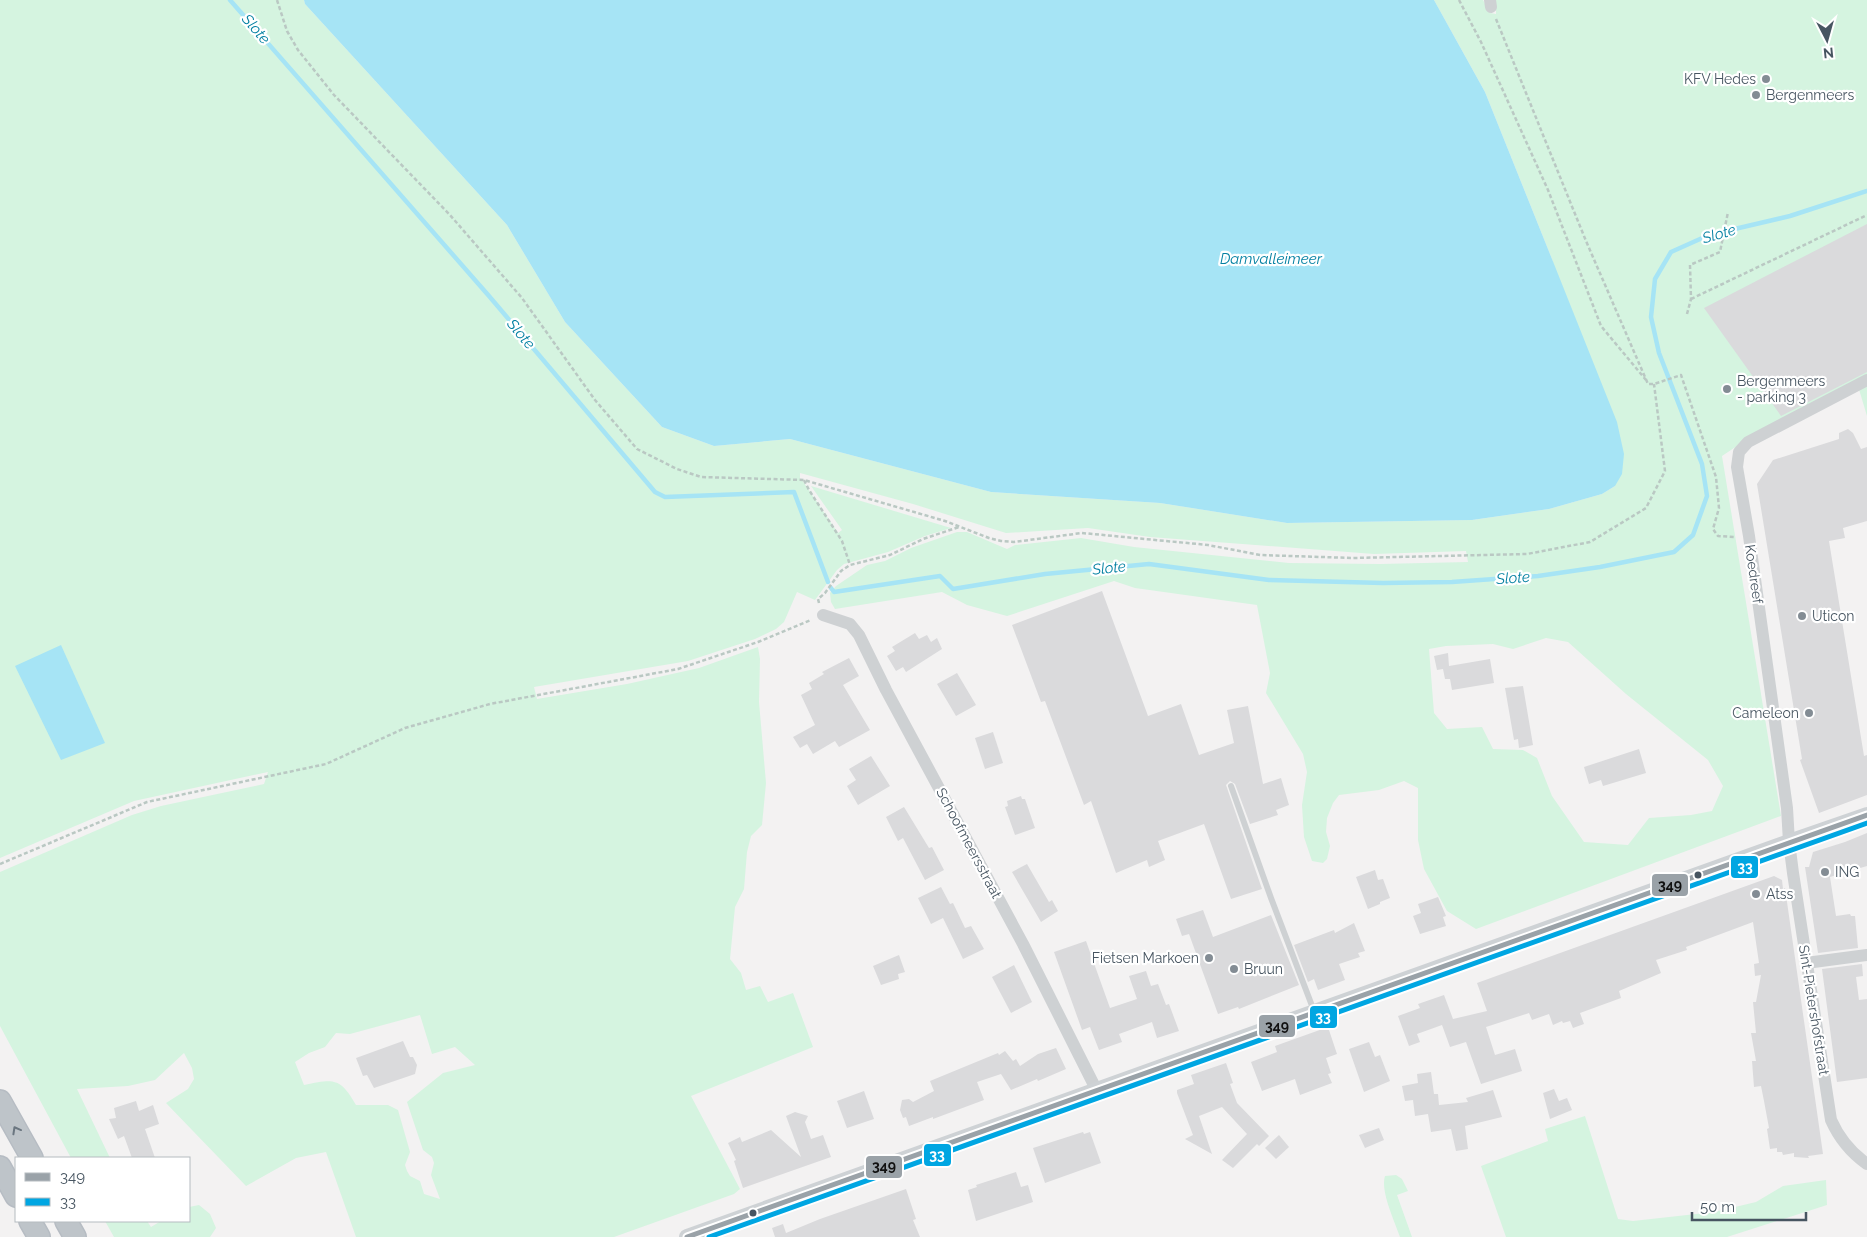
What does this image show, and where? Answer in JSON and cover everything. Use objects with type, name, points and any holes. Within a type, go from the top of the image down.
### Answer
[{"type":"highway","points":[[0,1101],[31,1157]]},
{"type":"highway","points":[[0,1167],[15,1194]]},
{"type":"highway","points":[[31,1222],[39,1237]]},
{"type":"highway","points":[[67,1222],[75,1237]]},
{"type":"main road","points":[[687,1237],[1867,815]]},
{"type":"street","name":"Koedreef","points":[[1789,842],[1787,808],[1749,536],[1737,467],[1739,452],[1748,442],[1867,380]]},
{"type":"street","name":"Schoofmeersstraat","points":[[823,615],[850,624],[859,635],[886,690],[1023,944],[1096,1091]]},
{"type":"street","name":"Sint-Pietershofstraat","points":[[1789,842],[1831,1120],[1838,1136],[1854,1154],[1867,1164]]},
{"type":"street","points":[[1806,964],[1867,956]]},
{"type":"lane","points":[[1231,786],[1314,1012]]},
{"type":"path","points":[[277,0],[279,12],[298,50],[334,95],[360,125],[450,215],[522,298],[595,400],[637,449],[677,469],[701,477],[804,480],[926,516],[1001,541],[1014,542],[1082,533],[1208,545],[1260,555],[1353,558],[1527,554],[1590,542],[1646,508],[1665,471],[1654,384]]},
{"type":"path","points":[[1459,0],[1481,42],[1548,190],[1601,326],[1648,384]]},
{"type":"path","points":[[1491,4],[1586,241],[1648,384]]},
{"type":"path","points":[[1687,314],[1691,300],[1690,265],[1720,252],[1728,212]]},
{"type":"path","points":[[1691,300],[1867,215]]},
{"type":"path","points":[[1648,384],[1662,382],[1681,375],[1716,477],[1718,508],[1713,529],[1718,536],[1729,538],[1749,536]]},
{"type":"path","points":[[804,480],[842,541],[850,565]]},
{"type":"path","points":[[0,864],[147,802],[326,764],[405,728],[490,704],[678,670],[758,642],[823,615],[818,599],[841,571],[850,565],[890,555],[923,539],[959,527]]},
{"type":"green space","points":[[0,0],[304,0],[305,4],[507,225],[565,322],[662,427],[714,446],[790,439],[991,492],[1160,503],[1287,523],[1472,520],[1549,509],[1602,494],[1615,486],[1552,259],[1485,92],[1434,0],[1483,0],[1490,13],[1496,14],[1496,0],[1867,0],[1867,416],[1858,386],[1746,440],[1722,456],[1781,816],[1476,929],[1447,911],[1424,869],[1418,840],[1418,788],[1404,781],[1379,790],[1339,795],[1333,803],[1327,818],[1326,832],[1330,846],[1327,859],[1323,863],[1312,861],[1304,837],[1302,805],[1307,772],[1303,754],[1266,693],[1270,673],[1257,605],[1135,588],[1114,581],[1007,616],[967,605],[942,592],[835,609],[831,602],[830,593],[836,586],[867,565],[885,561],[911,548],[957,532],[967,532],[1007,549],[1015,545],[1081,538],[1134,547],[1289,563],[1380,564],[1468,562],[1466,551],[1374,554],[1150,537],[1088,528],[1006,533],[913,504],[800,473],[800,480],[802,480],[838,533],[842,530],[811,486],[951,528],[925,536],[888,552],[844,564],[837,570],[815,600],[797,592],[784,622],[776,629],[755,639],[688,661],[534,687],[537,699],[627,684],[699,668],[758,647],[760,659],[759,702],[766,783],[762,825],[751,836],[747,852],[744,889],[735,907],[730,959],[741,973],[746,990],[760,986],[768,1002],[793,993],[813,1047],[691,1096],[740,1189],[734,1194],[614,1237],[356,1237],[326,1152],[296,1158],[246,1186],[166,1103],[188,1089],[194,1079],[192,1068],[184,1053],[155,1080],[128,1086],[77,1089],[110,1157],[70,1157],[0,1026],[0,872],[132,815],[161,806],[264,784],[268,772],[134,801],[0,858]],"holes":[[[1546,638],[1568,642],[1626,694],[1708,760],[1723,786],[1712,811],[1691,815],[1649,818],[1628,845],[1584,842],[1552,796],[1537,758],[1523,750],[1493,749],[1482,727],[1447,729],[1434,713],[1429,649],[1446,646],[1493,644],[1513,649]],[[420,1015],[432,1054],[455,1047],[475,1065],[443,1073],[407,1102],[423,1150],[432,1157],[434,1163],[431,1175],[440,1199],[424,1194],[420,1181],[410,1176],[407,1171],[405,1165],[410,1152],[398,1110],[388,1105],[356,1105],[345,1089],[335,1082],[329,1081],[304,1085],[295,1062],[309,1053],[325,1047],[336,1033],[350,1034]]]},
{"type":"green space","points":[[1585,1116],[1618,1219],[1633,1221],[1714,1212],[1756,1202],[1783,1186],[1826,1180],[1827,1205],[1727,1237],[1506,1237],[1481,1166],[1548,1141],[1545,1129]]},
{"type":"green space","points":[[1396,1175],[1402,1179],[1408,1191],[1397,1195],[1412,1237],[1400,1237],[1386,1198],[1385,1176]]},
{"type":"green space","points":[[199,1205],[210,1214],[216,1228],[210,1237],[114,1237],[106,1222],[148,1222],[151,1227],[159,1222],[190,1222],[190,1207]]},
{"type":"water","name":"Damvalleimeer","points":[[304,0],[1434,0],[1485,92],[1617,422],[1624,454],[1622,474],[1615,486],[1602,494],[1549,509],[1472,520],[1287,523],[1160,503],[991,492],[790,439],[714,446],[662,427],[565,322],[507,225],[305,4]]},
{"type":"water","points":[[61,645],[105,743],[61,760],[15,666]]},
{"type":"building","points":[[1867,224],[1867,372],[1781,416],[1704,308]]},
{"type":"building","points":[[1848,429],[1853,433],[1861,449],[1867,447],[1867,521],[1843,528],[1845,538],[1829,541],[1864,756],[1867,755],[1867,795],[1819,813],[1800,760],[1802,759],[1757,484],[1773,460],[1839,439],[1839,433]]},
{"type":"building","points":[[1102,591],[1148,716],[1181,704],[1199,755],[1234,743],[1227,710],[1248,706],[1263,784],[1281,778],[1289,805],[1276,810],[1278,815],[1250,824],[1235,784],[1230,781],[1226,785],[1262,889],[1231,899],[1204,824],[1158,841],[1165,860],[1149,867],[1147,860],[1116,873],[1091,801],[1084,805],[1045,701],[1041,702],[1012,625]]},
{"type":"building","points":[[915,633],[919,639],[927,635],[931,642],[937,638],[942,649],[906,672],[903,667],[896,671],[887,656],[895,651],[892,647]]},
{"type":"building","points":[[1448,653],[1449,666],[1490,659],[1494,683],[1452,690],[1450,679],[1445,679],[1443,669],[1437,670],[1434,656]]},
{"type":"building","points":[[849,658],[859,676],[843,685],[870,730],[839,747],[835,741],[813,754],[807,744],[800,748],[793,737],[815,725],[801,695],[812,689],[809,683],[824,674],[822,672]]},
{"type":"building","points":[[957,673],[976,705],[956,716],[937,684]]},
{"type":"building","points":[[1523,686],[1533,745],[1519,748],[1518,739],[1514,740],[1505,688]]},
{"type":"building","points":[[993,732],[1003,763],[985,769],[975,738]]},
{"type":"building","points":[[1639,749],[1646,773],[1603,786],[1601,780],[1589,784],[1584,767]]},
{"type":"building","points":[[871,756],[890,786],[858,805],[847,786],[856,780],[849,769]]},
{"type":"building","points":[[1021,796],[1022,799],[1025,799],[1035,828],[1015,835],[1005,807],[1008,806],[1007,801]]},
{"type":"building","points":[[904,807],[929,848],[932,847],[944,870],[925,880],[903,838],[898,841],[886,817]]},
{"type":"building","points":[[1867,833],[1867,866],[1830,877],[1836,916],[1850,914],[1855,916],[1858,948],[1818,953],[1805,867],[1809,867],[1813,852]]},
{"type":"building","points":[[1027,864],[1049,902],[1052,900],[1058,911],[1041,922],[1012,872]]},
{"type":"building","points":[[1375,870],[1378,880],[1383,879],[1390,898],[1368,909],[1356,877]]},
{"type":"building","points":[[1774,876],[1782,880],[1783,889],[1785,888],[1823,1154],[1808,1156],[1809,1158],[1794,1157],[1794,1153],[1783,1155],[1782,1152],[1777,1152],[1777,1148],[1770,1149],[1767,1129],[1769,1128],[1761,1086],[1754,1087],[1752,1061],[1756,1061],[1751,1033],[1756,1033],[1753,1002],[1756,1002],[1761,975],[1755,976],[1754,964],[1759,963],[1753,922],[1686,947],[1687,950],[1656,960],[1661,973],[1619,991],[1621,998],[1580,1013],[1584,1024],[1573,1028],[1570,1021],[1563,1023],[1562,1021],[1553,1025],[1549,1014],[1532,1020],[1529,1013],[1486,1027],[1495,1055],[1515,1049],[1522,1071],[1481,1084],[1466,1042],[1450,1047],[1442,1025],[1417,1034],[1420,1042],[1409,1046],[1398,1016],[1420,1008],[1418,1004],[1444,995],[1453,1019],[1487,1011],[1477,983]]},
{"type":"building","points":[[941,887],[950,904],[953,903],[965,928],[971,926],[984,949],[963,959],[943,918],[931,924],[918,898]]},
{"type":"building","points":[[1438,897],[1446,916],[1443,917],[1446,926],[1420,934],[1413,916],[1421,913],[1418,904]]},
{"type":"building","points":[[1203,910],[1213,937],[1271,915],[1299,985],[1239,1009],[1238,1007],[1218,1014],[1189,934],[1182,936],[1176,919]]},
{"type":"building","points":[[1354,923],[1365,951],[1358,953],[1360,957],[1339,964],[1345,980],[1318,990],[1314,979],[1308,982],[1294,945],[1334,930],[1335,933]]},
{"type":"building","points":[[1086,941],[1110,1008],[1137,999],[1129,976],[1146,971],[1151,986],[1158,984],[1166,1005],[1169,1004],[1179,1031],[1157,1038],[1152,1022],[1119,1034],[1122,1042],[1099,1050],[1090,1027],[1082,1030],[1054,952]]},
{"type":"building","points":[[899,955],[905,972],[898,974],[899,979],[881,985],[873,966]]},
{"type":"building","points":[[1862,964],[1863,976],[1856,977],[1859,1000],[1867,999],[1867,1078],[1837,1082],[1822,969]]},
{"type":"building","points":[[1014,965],[1032,1002],[1011,1013],[992,977]]},
{"type":"building","points":[[1328,1027],[1337,1054],[1326,1058],[1331,1073],[1328,1074],[1332,1083],[1300,1095],[1295,1079],[1262,1091],[1251,1062],[1277,1052],[1275,1046]]},
{"type":"building","points":[[403,1041],[410,1057],[413,1057],[417,1065],[415,1074],[374,1088],[367,1075],[363,1076],[356,1058]]},
{"type":"building","points":[[1369,1042],[1375,1057],[1380,1055],[1390,1081],[1364,1092],[1349,1049]]},
{"type":"building","points":[[1056,1048],[1066,1069],[1011,1090],[1001,1074],[977,1082],[984,1100],[909,1126],[906,1117],[903,1118],[900,1110],[902,1100],[909,1099],[913,1102],[934,1091],[930,1081],[1005,1051],[1013,1061],[1016,1059],[1020,1066],[1038,1054]]},
{"type":"building","points":[[1226,1063],[1233,1083],[1230,1084],[1237,1103],[1269,1136],[1259,1146],[1257,1144],[1233,1168],[1222,1160],[1247,1134],[1222,1107],[1199,1116],[1212,1154],[1185,1139],[1193,1135],[1177,1093],[1177,1090],[1194,1084],[1191,1075]]},
{"type":"building","points":[[1431,1072],[1434,1094],[1438,1094],[1439,1105],[1468,1102],[1466,1098],[1493,1090],[1502,1117],[1465,1126],[1468,1149],[1456,1151],[1451,1129],[1431,1132],[1428,1114],[1415,1116],[1413,1100],[1405,1101],[1402,1086],[1418,1083],[1417,1074]]},
{"type":"building","points":[[1554,1089],[1559,1101],[1567,1098],[1572,1110],[1550,1119],[1543,1093]]},
{"type":"building","points":[[864,1091],[874,1119],[847,1128],[837,1101]]},
{"type":"building","points":[[136,1101],[139,1111],[153,1105],[159,1124],[145,1129],[155,1157],[132,1157],[124,1136],[118,1139],[109,1119],[116,1118],[114,1108]]},
{"type":"building","points":[[795,1112],[808,1116],[805,1122],[811,1139],[823,1135],[831,1157],[743,1188],[734,1161],[736,1160],[728,1143],[740,1137],[742,1142],[771,1130],[801,1157],[786,1116]]},
{"type":"building","points":[[1379,1128],[1384,1140],[1365,1148],[1359,1135]]},
{"type":"building","points":[[1083,1132],[1084,1134],[1090,1132],[1101,1163],[1045,1183],[1033,1148]]},
{"type":"building","points":[[1279,1135],[1289,1147],[1276,1159],[1265,1148]]},
{"type":"building","points":[[1016,1172],[1021,1187],[1028,1185],[1033,1202],[976,1221],[968,1190],[977,1187],[976,1185]]},
{"type":"building","points":[[906,1189],[916,1219],[913,1220],[920,1237],[775,1237],[772,1228],[783,1224],[786,1233]]},
{"type":"waterway","name":"Slote","points":[[230,0],[489,296],[655,492],[665,497],[794,492],[828,582]]},
{"type":"waterway","name":"Slote","points":[[831,588],[834,592],[940,576],[953,589],[1045,574],[1149,564],[1269,580],[1383,583],[1452,582],[1538,576],[1600,567],[1674,552],[1693,535],[1707,496],[1702,464],[1659,353],[1651,317],[1655,279],[1671,252],[1709,235],[1790,216],[1867,191]]},
{"type":"transit line","name":"349","points":[[687,1237],[1867,815]]},
{"type":"transit line","name":"33","points":[[709,1237],[1867,823]]},
{"type":"place","name":"KFV Hedes","points":[[1766,79]]},
{"type":"place","name":"Bergenmeers","points":[[1756,95]]},
{"type":"place","name":"Bergenmeers - parking 3","points":[[1727,389]]},
{"type":"place","name":"Uticon","points":[[1802,616]]},
{"type":"place","name":"Cameleon","points":[[1809,713]]},
{"type":"place","name":"ING","points":[[1825,872]]},
{"type":"place","name":"Atss","points":[[1756,894]]},
{"type":"place","name":"Fietsen Markoen","points":[[1209,958]]},
{"type":"place","name":"Bruun","points":[[1234,969]]}]
